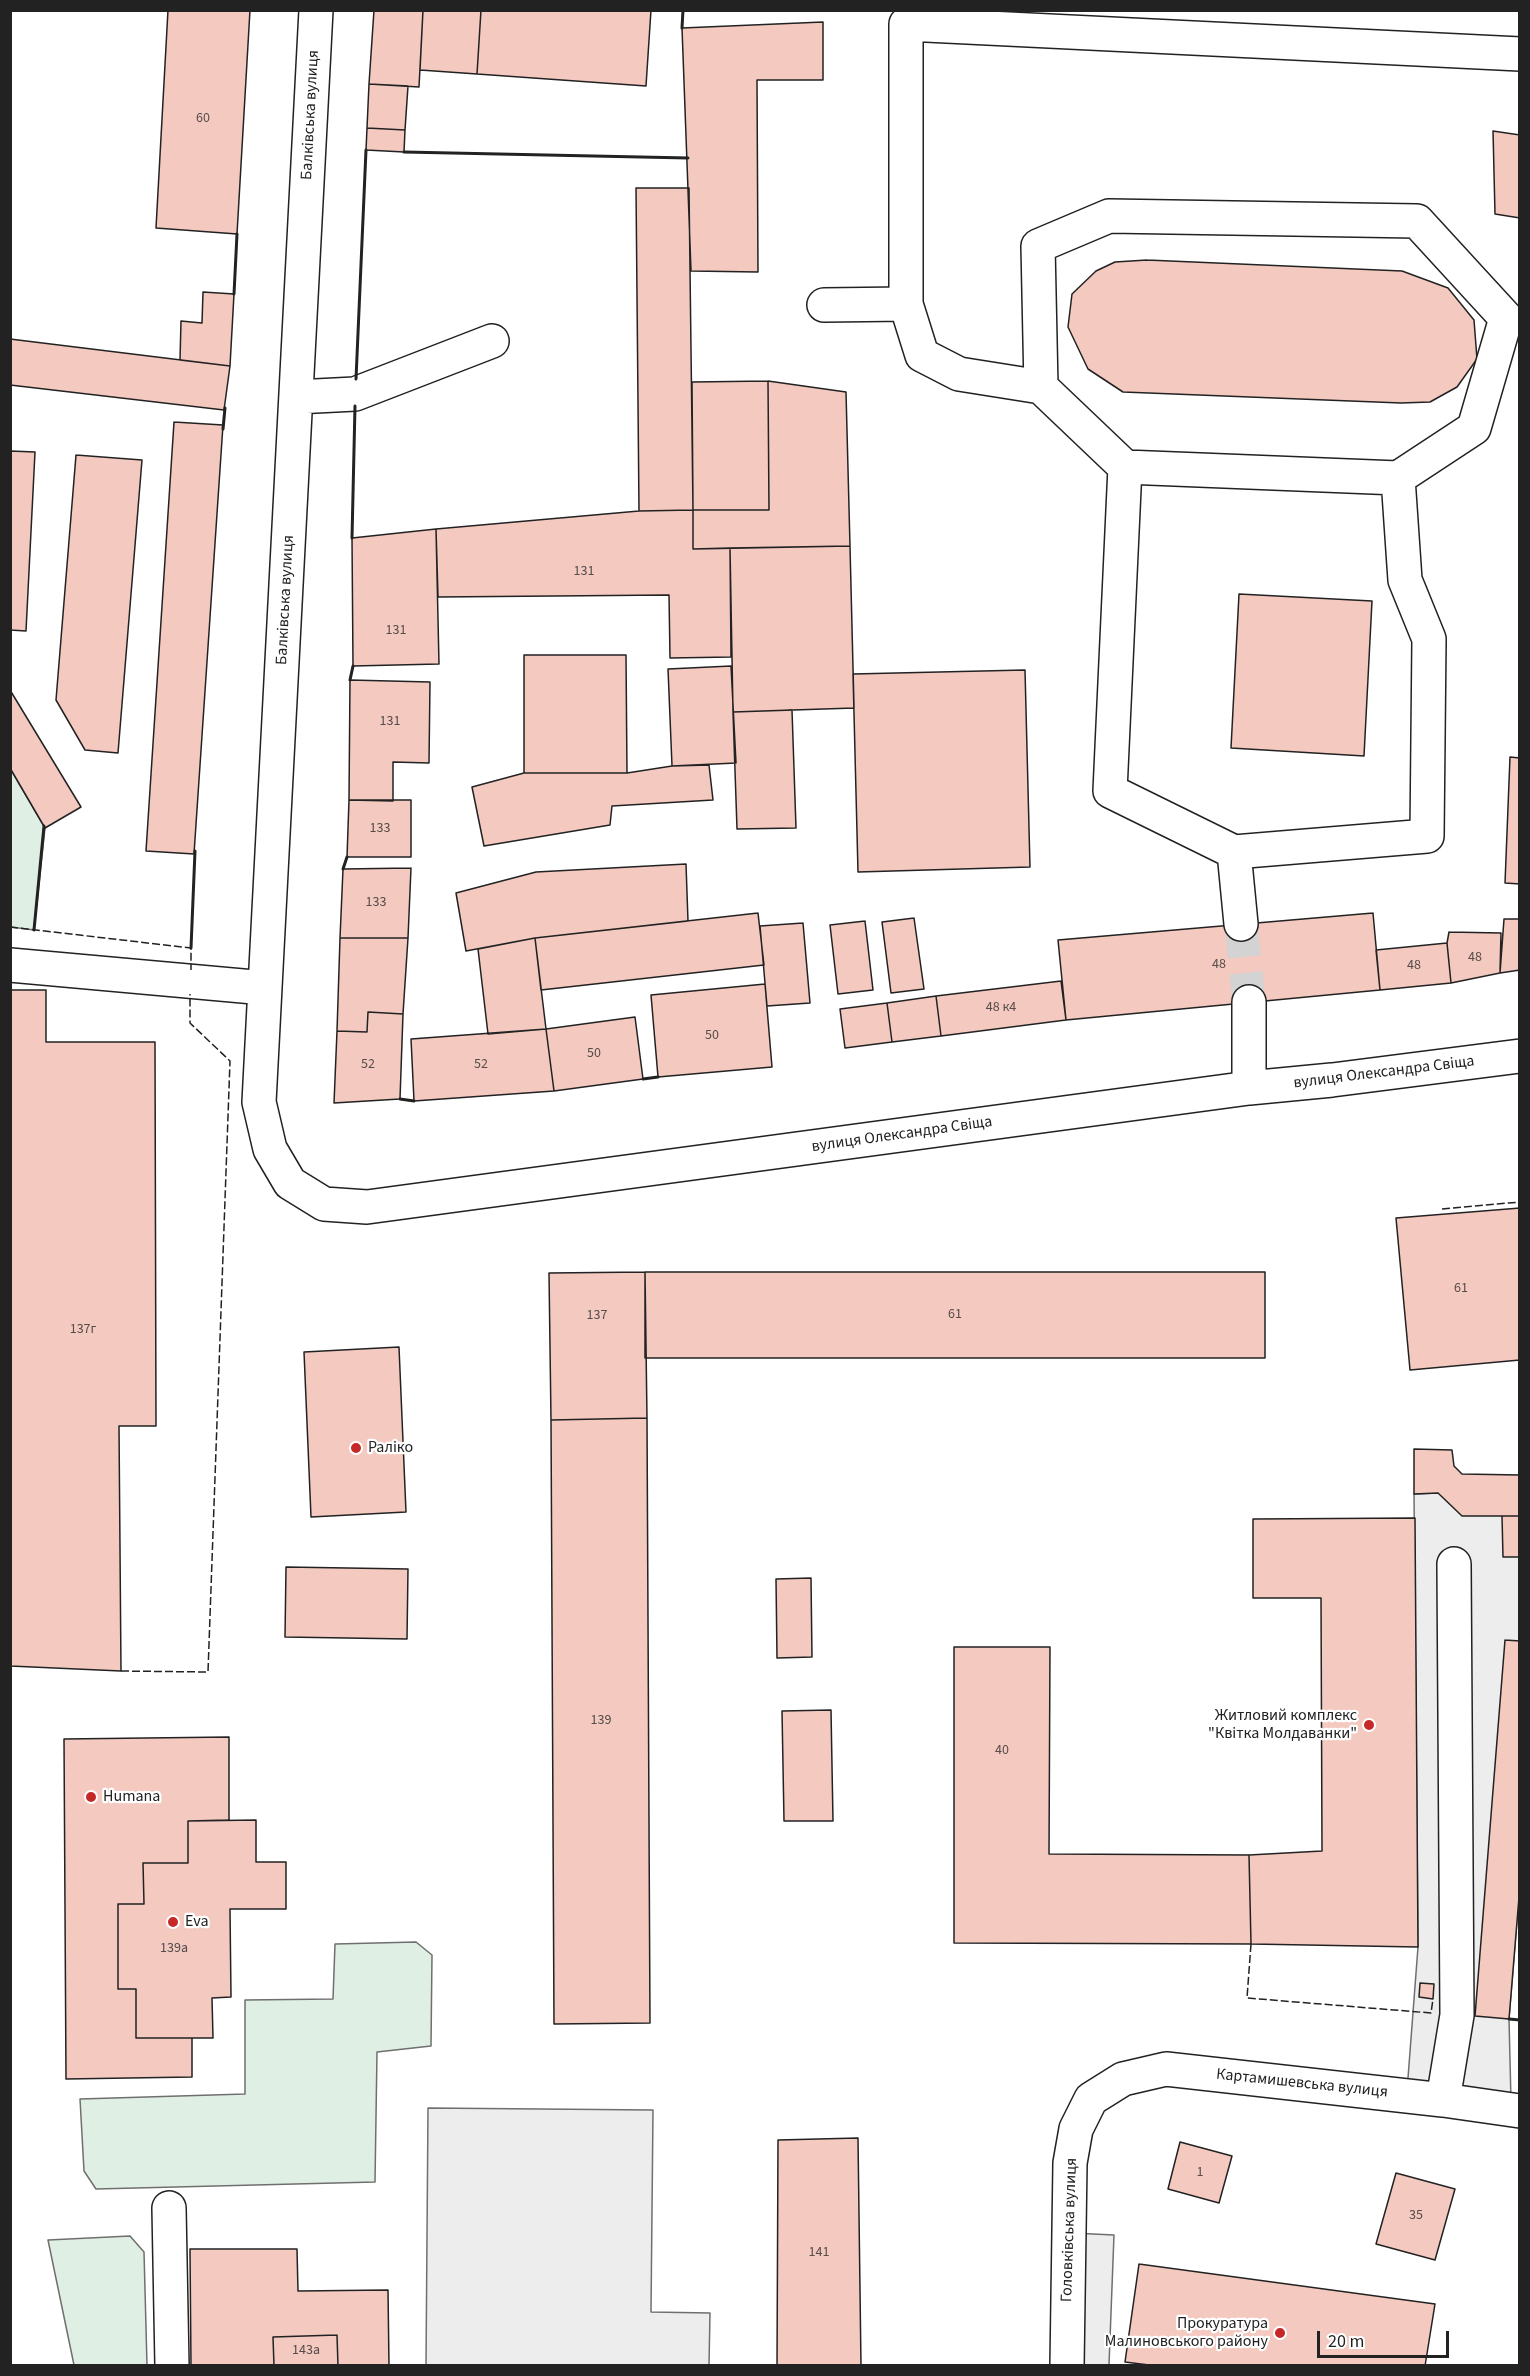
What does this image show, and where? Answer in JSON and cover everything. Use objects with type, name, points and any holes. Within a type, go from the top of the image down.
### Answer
[{"type":"street","name":"Балківська вулиця","points":[[290,1183],[270,1149],[259,1102],[316,10]]},
{"type":"street","points":[[1041,387],[1038,246],[1110,216],[1417,221],[1506,318],[1474,428],[1398,478],[1125,467],[1041,387],[959,374],[922,355],[906,304],[897,17],[1520,54]]},
{"type":"street","points":[[824,305],[906,304]]},
{"type":"street","points":[[296,397],[356,394],[492,341]]},
{"type":"street","points":[[1125,467],[1110,791],[1234,852],[1428,836],[1429,639],[1405,580],[1398,478]]},
{"type":"street","points":[[1234,852],[1241,924]]},
{"type":"street","points":[[10,965],[265,988]]},
{"type":"street","points":[[1249,1002],[1249,1088]]},
{"type":"street","name":"вулиця Олександра Свіща","points":[[290,1183],[324,1204],[367,1206],[1249,1088],[1520,1056]]},
{"type":"street","points":[[1443,2100],[1457,2015],[1454,1564]]},
{"type":"street","name":"Картамишевська вулиця","points":[[1091,2099],[1123,2079],[1166,2069],[1443,2100],[1520,2111]]},
{"type":"street","name":"Головківська вулиця","points":[[1067,2366],[1071,2163],[1076,2128],[1091,2099]]},
{"type":"street","points":[[169,2208],[172,2366]]},
{"type":"green space","points":[[10,768],[45,828],[34,930],[11,927]]},
{"type":"green space","points":[[416,1942],[432,1955],[431,2046],[377,2052],[375,2182],[96,2189],[84,2171],[80,2099],[245,2094],[245,2000],[333,1999],[335,1944]]},
{"type":"green space","points":[[130,2236],[144,2252],[147,2365],[74,2365],[48,2240]]},
{"type":"shaded area","points":[[1438,1493],[1519,1516],[1520,1884],[1509,2019],[1511,2101],[1407,2091],[1418,1947],[1414,1494]]},
{"type":"shaded area","points":[[428,2108],[653,2110],[651,2312],[710,2313],[709,2365],[426,2365]]},
{"type":"shaded area","points":[[1072,2233],[1114,2235],[1109,2365],[1066,2366]]},
{"type":"building","points":[[168,10],[250,10],[237,234],[156,228]]},
{"type":"building","points":[[374,10],[423,10],[419,87],[369,84]]},
{"type":"building","points":[[423,10],[481,10],[477,74],[420,70]]},
{"type":"building","points":[[481,10],[651,10],[646,86],[477,74]]},
{"type":"building","points":[[823,22],[823,80],[757,80],[758,272],[691,271],[682,28]]},
{"type":"building","points":[[369,84],[408,86],[405,130],[367,128]]},
{"type":"building","points":[[367,128],[405,130],[404,152],[366,150]]},
{"type":"building","points":[[1493,131],[1520,135],[1520,218],[1495,214]]},
{"type":"building","points":[[636,188],[689,188],[693,510],[639,511]]},
{"type":"building","points":[[1147,260],[1402,271],[1448,288],[1474,320],[1477,359],[1457,387],[1430,402],[1401,403],[1123,392],[1088,369],[1068,327],[1072,294],[1096,271],[1115,262]]},
{"type":"building","points":[[203,292],[234,294],[230,366],[180,360],[181,321],[202,323]]},
{"type":"building","points":[[10,339],[230,366],[224,410],[10,385]]},
{"type":"building","points":[[768,381],[769,510],[693,510],[692,382]]},
{"type":"building","points":[[768,381],[846,392],[850,546],[693,549],[693,510],[769,510]]},
{"type":"building","points":[[174,422],[223,425],[194,854],[146,851]]},
{"type":"building","points":[[10,451],[35,452],[26,631],[10,630]]},
{"type":"building","points":[[76,455],[142,460],[118,753],[85,750],[56,700]]},
{"type":"building","points":[[693,510],[693,549],[730,548],[731,657],[670,658],[669,595],[438,597],[436,529],[639,511]]},
{"type":"building","points":[[436,529],[439,664],[353,666],[352,538]]},
{"type":"building","points":[[850,546],[854,708],[733,712],[730,548]]},
{"type":"building","points":[[1239,594],[1372,601],[1364,756],[1231,748]]},
{"type":"building","points":[[524,655],[626,655],[627,773],[524,773]]},
{"type":"building","points":[[731,666],[736,763],[672,766],[668,669]]},
{"type":"building","points":[[1025,670],[1030,867],[858,872],[853,674]]},
{"type":"building","points":[[350,680],[430,682],[429,763],[393,762],[393,801],[349,800]]},
{"type":"building","points":[[10,690],[81,807],[45,828],[10,768]]},
{"type":"building","points":[[792,710],[796,828],[737,829],[733,712]]},
{"type":"building","points":[[1510,757],[1520,758],[1520,884],[1505,883]]},
{"type":"building","points":[[709,765],[713,800],[612,806],[610,825],[484,846],[472,787],[524,773],[627,773],[672,766]]},
{"type":"building","points":[[349,800],[411,800],[411,857],[347,857]]},
{"type":"building","points":[[686,864],[688,921],[535,938],[466,951],[456,893],[536,872]]},
{"type":"building","points":[[411,868],[408,938],[340,938],[343,869]]},
{"type":"building","points":[[758,913],[764,965],[541,990],[535,938]]},
{"type":"building","points":[[1373,913],[1380,990],[1066,1020],[1058,940]]},
{"type":"building","points":[[914,918],[924,989],[891,993],[882,922]]},
{"type":"building","points":[[1504,919],[1520,919],[1520,970],[1500,973]]},
{"type":"building","points":[[865,921],[873,990],[838,994],[830,925]]},
{"type":"building","points":[[803,923],[810,1003],[767,1006],[760,926]]},
{"type":"building","points":[[1449,932],[1501,933],[1500,973],[1451,983],[1447,943]]},
{"type":"building","points":[[340,938],[408,938],[403,1014],[368,1012],[367,1032],[337,1031]]},
{"type":"building","points":[[535,938],[546,1029],[488,1034],[478,949]]},
{"type":"building","points":[[1447,943],[1451,983],[1380,990],[1376,950]]},
{"type":"building","points":[[1061,981],[1066,1020],[941,1036],[936,996]]},
{"type":"building","points":[[765,984],[772,1067],[658,1077],[651,995]]},
{"type":"building","points":[[10,990],[46,990],[46,1042],[155,1042],[156,1426],[119,1426],[121,1671],[10,1666]]},
{"type":"building","points":[[936,996],[941,1036],[892,1042],[887,1003]]},
{"type":"building","points":[[887,1003],[892,1042],[845,1048],[840,1009]]},
{"type":"building","points":[[368,1012],[403,1014],[400,1099],[334,1103],[337,1031],[367,1032]]},
{"type":"building","points":[[635,1017],[643,1079],[554,1091],[546,1029]]},
{"type":"building","points":[[546,1029],[554,1091],[414,1101],[411,1039]]},
{"type":"building","points":[[1520,1208],[1520,1360],[1410,1370],[1396,1218]]},
{"type":"building","points":[[645,1272],[1265,1272],[1265,1358],[645,1358]]},
{"type":"building","points":[[645,1272],[647,1418],[551,1420],[549,1273]]},
{"type":"building","name":"Раліко","points":[[399,1347],[406,1512],[311,1517],[304,1352]]},
{"type":"building","points":[[647,1418],[650,2023],[554,2024],[551,1420]]},
{"type":"building","points":[[1414,1449],[1452,1450],[1454,1466],[1462,1474],[1520,1475],[1520,1516],[1462,1516],[1438,1493],[1414,1494]]},
{"type":"building","points":[[1502,1516],[1520,1516],[1520,1557],[1503,1557]]},
{"type":"building","name":"Житловий комплекс \"Квітка Молдаванки\"","points":[[1415,1518],[1418,1947],[1251,1944],[1249,1855],[1322,1851],[1321,1598],[1253,1598],[1253,1519]]},
{"type":"building","points":[[286,1567],[408,1569],[407,1639],[285,1637]]},
{"type":"building","points":[[811,1578],[812,1657],[777,1658],[776,1579]]},
{"type":"building","points":[[1505,1640],[1520,1641],[1520,1885],[1509,2019],[1475,2016]]},
{"type":"building","points":[[954,1647],[1050,1647],[1049,1854],[1249,1855],[1251,1944],[954,1943]]},
{"type":"building","points":[[831,1710],[833,1821],[784,1821],[782,1711]]},
{"type":"building","points":[[229,1737],[229,1820],[188,1821],[188,1863],[143,1863],[144,1904],[118,1904],[118,1989],[136,1989],[136,2038],[192,2038],[192,2077],[66,2079],[64,1739]]},
{"type":"building","points":[[256,1820],[256,1862],[286,1862],[286,1909],[230,1909],[231,1997],[212,1998],[213,2038],[136,2038],[136,1989],[118,1989],[118,1904],[144,1904],[143,1863],[188,1863],[188,1821]]},
{"type":"building","points":[[1420,1983],[1434,1984],[1433,1999],[1419,1997]]},
{"type":"building","points":[[858,2138],[861,2366],[777,2366],[778,2140]]},
{"type":"building","points":[[1180,2142],[1232,2156],[1219,2203],[1168,2189]]},
{"type":"building","points":[[1396,2173],[1455,2189],[1435,2260],[1376,2244]]},
{"type":"building","points":[[190,2249],[297,2249],[298,2291],[388,2290],[389,2366],[338,2366],[337,2335],[273,2337],[274,2366],[191,2366]]},
{"type":"building","name":"Прокуратура Малиновського району","points":[[1139,2264],[1435,2304],[1425,2366],[1157,2366],[1125,2362]]},
{"type":"building","points":[[337,2335],[338,2366],[274,2366],[273,2337]]},
{"type":"tunnel","points":[[1241,924],[1249,1002]]},
{"type":"fence","points":[[10,927],[191,948],[191,970]]},
{"type":"fence","points":[[121,1671],[208,1672],[230,1061],[190,1023],[190,994]]},
{"type":"fence","points":[[1442,1209],[1520,1202]]},
{"type":"fence","points":[[1251,1944],[1247,1998],[1431,2013],[1433,1999]]},
{"type":"wall","points":[[682,28],[683,10]]},
{"type":"wall","points":[[356,379],[366,150]]},
{"type":"wall","points":[[404,152],[688,158]]},
{"type":"wall","points":[[234,294],[237,234]]},
{"type":"wall","points":[[352,538],[355,406]]},
{"type":"wall","points":[[223,429],[225,408]]},
{"type":"wall","points":[[350,680],[353,666]]},
{"type":"wall","points":[[34,930],[44,826]]},
{"type":"wall","points":[[191,948],[195,851]]},
{"type":"wall","points":[[343,869],[347,857]]},
{"type":"wall","points":[[643,1079],[658,1077]]},
{"type":"wall","points":[[400,1099],[414,1101]]},
{"type":"wall","points":[[1509,2019],[1520,2020]]},
{"type":"place","name":"Раліко","points":[[356,1448]]},
{"type":"place","name":"Житловий комплекс \"Квітка Молдаванки\"","points":[[1369,1725]]},
{"type":"place","name":"Humana","points":[[91,1797]]},
{"type":"place","name":"Eva","points":[[173,1922]]},
{"type":"place","name":"Прокуратура Малиновського району","points":[[1280,2333]]}]
